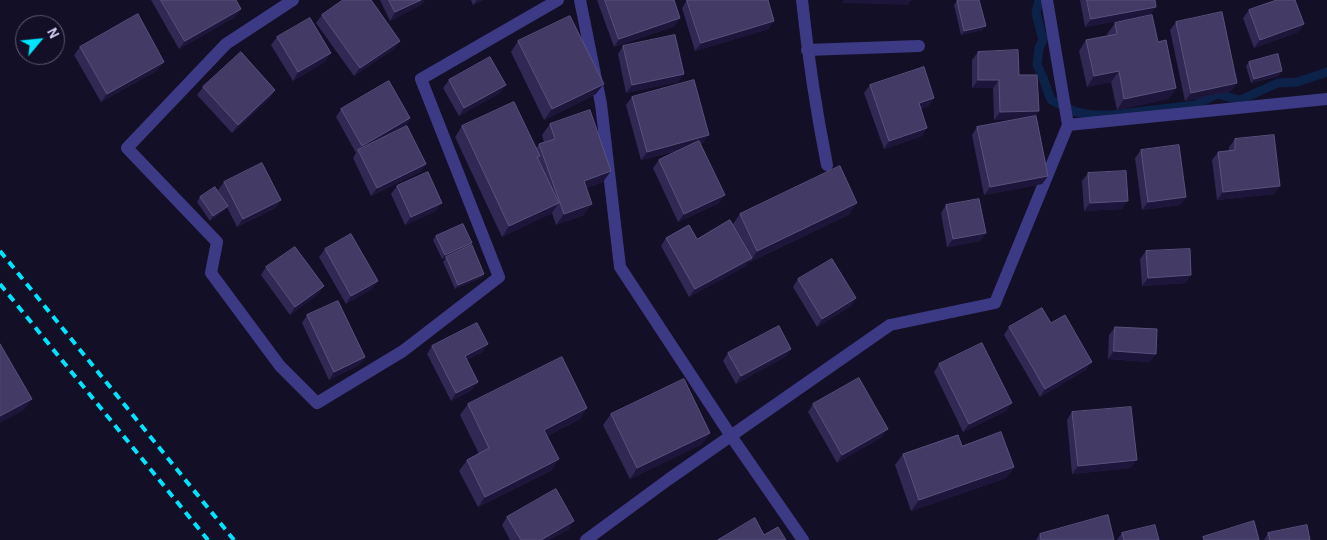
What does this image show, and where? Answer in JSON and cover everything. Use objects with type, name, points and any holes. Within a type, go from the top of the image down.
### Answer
[{"type":"street","points":[[293,0],[226,44],[127,148],[217,242],[211,273],[280,366],[317,403],[404,350],[499,277],[421,79],[558,0]]},
{"type":"street","points":[[580,0],[602,104],[620,268],[731,436],[803,540]]},
{"type":"street","points":[[802,0],[807,50],[827,165]]},
{"type":"street","points":[[586,540],[669,479],[890,326],[994,303],[1068,125],[1047,0]]},
{"type":"street","points":[[807,50],[919,46]]},
{"type":"street","points":[[1068,125],[1327,98]]},
{"type":"building","points":[[161,0],[236,0],[241,9],[185,41]]},
{"type":"building","points":[[343,0],[371,0],[400,41],[360,68],[322,15]]},
{"type":"building","points":[[389,0],[421,0],[395,12]]},
{"type":"building","points":[[605,0],[674,0],[680,18],[619,39]]},
{"type":"building","points":[[687,0],[768,0],[774,21],[701,43]]},
{"type":"building","points":[[979,0],[986,26],[964,31],[957,1]]},
{"type":"building","points":[[1087,0],[1155,0],[1156,7],[1091,19]]},
{"type":"building","points":[[1277,0],[1295,0],[1304,24],[1260,40],[1249,10]]},
{"type":"building","points":[[1222,12],[1237,83],[1191,93],[1176,22]]},
{"type":"building","points":[[138,14],[164,62],[107,94],[80,47]]},
{"type":"building","points":[[1152,15],[1158,42],[1166,40],[1176,88],[1124,99],[1119,71],[1094,76],[1086,40],[1117,34],[1115,23]]},
{"type":"building","points":[[570,16],[604,84],[552,109],[518,41]]},
{"type":"building","points":[[310,18],[331,53],[298,72],[277,37]]},
{"type":"building","points":[[675,35],[684,74],[632,85],[623,46]]},
{"type":"building","points":[[1018,50],[1019,75],[1037,75],[1039,111],[1000,112],[999,80],[978,80],[978,52]]},
{"type":"building","points":[[241,52],[275,90],[238,125],[203,87]]},
{"type":"building","points":[[1278,54],[1282,71],[1254,79],[1249,62]]},
{"type":"building","points":[[490,57],[506,85],[464,108],[449,80]]},
{"type":"building","points":[[924,67],[934,98],[919,103],[927,128],[889,141],[870,85]]},
{"type":"building","points":[[694,80],[709,135],[647,152],[632,97]]},
{"type":"building","points":[[389,81],[410,118],[362,146],[341,109]]},
{"type":"building","points":[[514,102],[540,156],[537,157],[559,203],[509,226],[462,126]]},
{"type":"building","points":[[590,110],[611,171],[584,181],[592,204],[564,214],[539,144],[555,139],[550,124]]},
{"type":"building","points":[[1036,116],[1048,176],[990,187],[977,127]]},
{"type":"building","points":[[407,126],[426,164],[377,188],[358,150]]},
{"type":"building","points":[[1274,135],[1280,186],[1223,192],[1218,152],[1235,150],[1235,139]]},
{"type":"building","points":[[699,141],[725,195],[684,214],[659,160]]},
{"type":"building","points":[[1179,145],[1186,197],[1148,202],[1141,150]]},
{"type":"building","points":[[262,163],[281,200],[243,219],[224,182]]},
{"type":"building","points":[[840,166],[857,203],[757,251],[740,214]]},
{"type":"building","points":[[1126,171],[1128,201],[1090,203],[1088,173]]},
{"type":"building","points":[[428,172],[442,203],[411,217],[397,186]]},
{"type":"building","points":[[215,187],[228,206],[213,216],[200,197]]},
{"type":"building","points":[[979,199],[986,233],[953,239],[946,205]]},
{"type":"building","points":[[730,220],[752,258],[695,289],[666,238],[689,225],[697,239]]},
{"type":"building","points":[[463,224],[472,243],[445,255],[436,236]]},
{"type":"building","points":[[351,234],[378,281],[351,296],[325,249]]},
{"type":"building","points":[[472,245],[484,274],[458,285],[446,257]]},
{"type":"building","points":[[295,247],[324,286],[295,307],[266,267]]},
{"type":"building","points":[[1190,249],[1191,275],[1148,278],[1146,251]]},
{"type":"building","points":[[832,259],[856,298],[822,319],[798,279]]},
{"type":"building","points":[[338,301],[365,357],[334,372],[307,315]]},
{"type":"building","points":[[1042,308],[1051,323],[1065,315],[1092,362],[1045,389],[1009,327]]},
{"type":"building","points":[[477,323],[488,344],[465,356],[478,382],[456,393],[432,346]]},
{"type":"building","points":[[779,326],[791,349],[741,376],[728,353]]},
{"type":"building","points":[[1115,327],[1157,329],[1156,354],[1114,351]]},
{"type":"building","points":[[982,343],[1012,403],[969,424],[939,364]]},
{"type":"building","points":[[0,344],[32,399],[0,416]]},
{"type":"building","points":[[562,357],[587,408],[544,430],[559,459],[485,497],[467,460],[489,448],[468,404]]},
{"type":"building","points":[[859,378],[888,429],[842,455],[813,404]]},
{"type":"building","points":[[684,379],[710,433],[637,468],[611,414]]},
{"type":"building","points":[[1131,407],[1137,460],[1078,466],[1072,412]]},
{"type":"building","points":[[1001,432],[1014,467],[919,500],[903,454],[958,435],[962,446]]},
{"type":"building","points":[[556,489],[574,521],[541,540],[521,540],[507,517]]},
{"type":"building","points":[[1108,515],[1114,540],[1041,540],[1040,534]]},
{"type":"building","points":[[755,518],[764,535],[778,527],[786,540],[718,540]]},
{"type":"building","points":[[1254,521],[1259,540],[1204,540],[1203,537]]},
{"type":"building","points":[[1155,525],[1159,540],[1124,540],[1122,533]]},
{"type":"building","points":[[1307,525],[1310,540],[1270,540],[1268,533]]},
{"type":"waterway","points":[[1039,0],[1036,13],[1043,40],[1039,48],[1037,65],[1051,100],[1076,112],[1092,115],[1112,115],[1195,105],[1217,94],[1240,100],[1278,83],[1297,82],[1327,72]]},
{"type":"railway","points":[[0,251],[234,540]]},
{"type":"railway","points":[[0,284],[208,540]]}]
